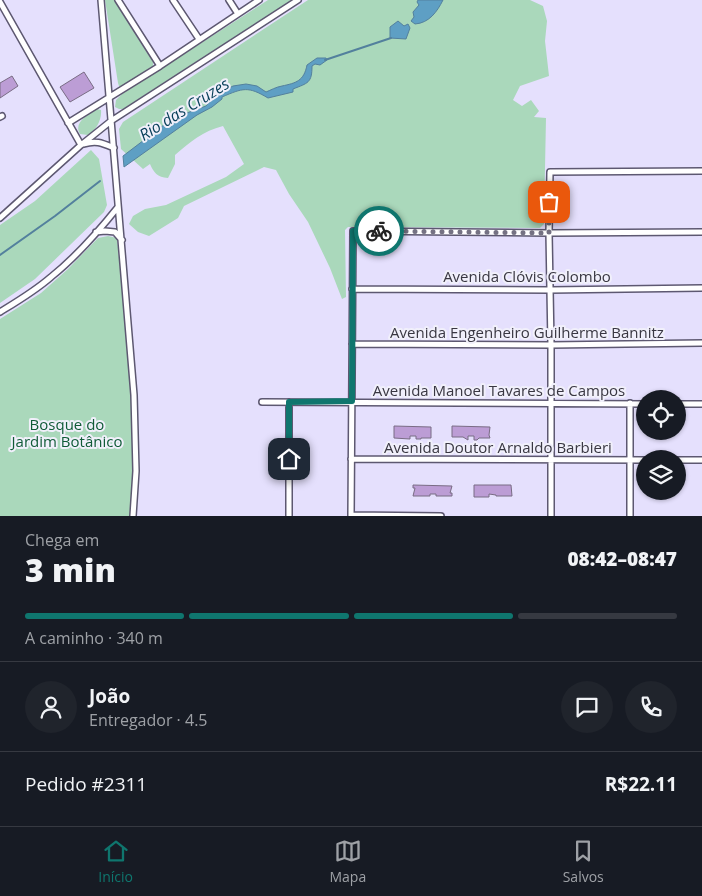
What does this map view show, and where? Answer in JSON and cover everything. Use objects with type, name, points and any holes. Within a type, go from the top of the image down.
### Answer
[{"type":"street","points":[[101,0],[134,396],[136,472],[133,516]]},
{"type":"street","points":[[118,0],[160,66]]},
{"type":"street","points":[[173,0],[199,39]]},
{"type":"street","points":[[229,0],[238,14]]},
{"type":"street","points":[[68,123],[160,66],[259,0]]},
{"type":"street","points":[[0,218],[81,145],[111,121],[298,0]]},
{"type":"street","points":[[0,1],[81,145]]},
{"type":"street","points":[[81,145],[93,141],[100,142],[114,151]]},
{"type":"street","points":[[550,516],[550,172],[702,171]]},
{"type":"street","points":[[0,312],[25,297],[52,277],[118,208]]},
{"type":"street","points":[[96,233],[105,231],[115,232],[122,241]]},
{"type":"street","points":[[441,516],[351,516],[353,231],[702,232]]},
{"type":"street","name":"Avenida Clóvis Colombo","points":[[352,289],[550,290],[702,288]]},
{"type":"street","name":"Avenida Engenheiro Guilherme Bannitz","points":[[352,344],[551,345],[702,343]]},
{"type":"street","name":"Avenida Manoel Tavares de Campos","points":[[262,402],[636,404]]},
{"type":"street","points":[[289,402],[289,516]]},
{"type":"street","points":[[630,404],[630,516]]},
{"type":"street","points":[[686,404],[702,404]]},
{"type":"street","name":"Avenida Doutor Arnaldo Barbieri","points":[[351,459],[636,460]]},
{"type":"street","points":[[686,460],[702,460]]},
{"type":"green space","points":[[105,0],[114,0],[153,62],[153,66],[123,86],[119,86],[118,83]]},
{"type":"green space","points":[[268,0],[292,0],[123,109],[115,107],[116,100],[122,94]]},
{"type":"green space","points":[[308,0],[530,0],[543,6],[547,21],[545,41],[549,76],[520,86],[513,100],[522,106],[531,100],[539,111],[534,117],[546,118],[544,224],[540,228],[348,227],[345,230],[346,297],[342,299],[330,268],[308,222],[289,194],[276,170],[264,167],[184,206],[178,218],[149,236],[138,232],[129,224],[133,216],[145,209],[166,205],[226,177],[244,164],[223,126],[203,134],[175,155],[175,164],[168,178],[161,177],[150,164],[143,169],[121,149],[119,129],[123,122]]},
{"type":"green space","points":[[97,109],[101,110],[101,114],[96,128],[88,135],[80,134],[78,126],[80,122]]},
{"type":"green space","points":[[91,150],[99,159],[107,205],[104,212],[35,279],[0,303],[0,225],[35,201]]},
{"type":"green space","name":"Bosque do Jardim Botânico","points":[[108,236],[117,238],[134,405],[135,462],[131,516],[0,516],[0,319],[41,293],[98,238]]},
{"type":"water","points":[[418,0],[443,0],[432,16],[424,22],[415,24],[411,21],[414,17],[413,12],[419,5]]},
{"type":"water","points":[[398,21],[404,26],[408,24],[410,28],[406,39],[390,38],[390,27]]},
{"type":"water","points":[[317,58],[326,58],[327,60],[320,65],[315,64],[312,66],[308,82],[293,89],[293,92],[268,98],[250,90],[241,90],[222,97],[212,107],[197,115],[124,167],[123,156],[173,118],[206,106],[216,95],[233,86],[246,84],[257,86],[266,92],[295,82],[304,75],[307,65]]},
{"type":"building","points":[[84,72],[94,88],[70,102],[60,87]]},
{"type":"building","points":[[12,76],[18,86],[0,98],[0,83]]},
{"type":"building","points":[[394,426],[431,427],[431,438],[416,439],[416,436],[410,436],[410,439],[394,438]]},
{"type":"building","points":[[452,426],[490,427],[490,438],[474,440],[474,436],[468,436],[468,440],[463,437],[452,437]]},
{"type":"building","points":[[413,485],[452,486],[450,493],[452,493],[452,496],[430,494],[430,496],[413,496],[415,488],[413,488]]},
{"type":"building","points":[[474,485],[511,485],[512,496],[489,494],[489,497],[474,497]]},
{"type":"waterway","name":"Rio das Cruzes","points":[[325,60],[391,38]]},
{"type":"waterway","name":"Rio das Cruzes","points":[[0,255],[100,181]]},
{"type":"way so far","points":[[379,231],[549,233],[549,202]]},
{"type":"route","points":[[289,459],[289,402],[352,401],[353,231],[379,231]]}]
